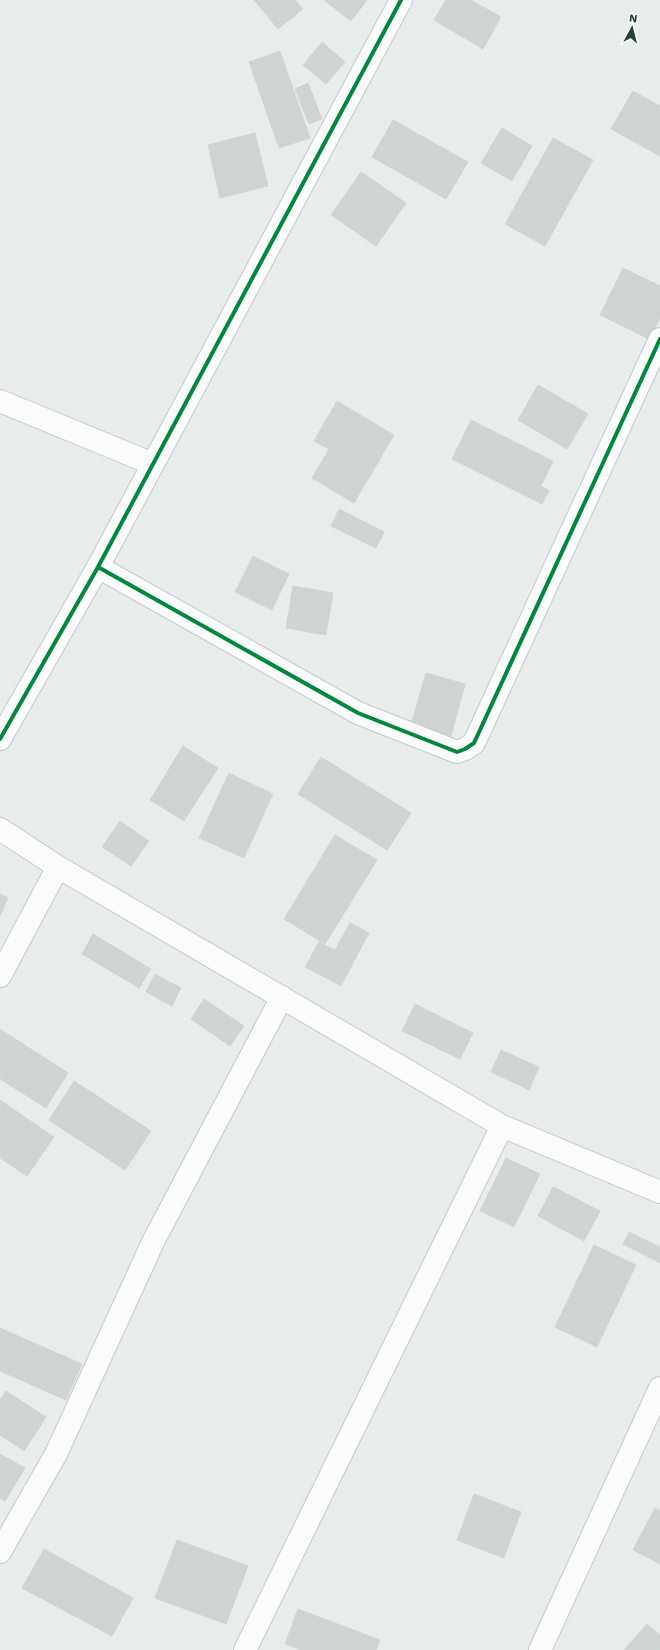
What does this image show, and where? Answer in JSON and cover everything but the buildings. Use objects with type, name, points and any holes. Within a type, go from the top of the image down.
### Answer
[{"type":"street","points":[[0,738],[98,567],[401,0]]},
{"type":"street","points":[[98,567],[358,713],[457,752],[465,749],[474,743],[660,339]]},
{"type":"street","points":[[0,401],[153,464]]},
{"type":"street","points":[[0,829],[58,867],[502,1126],[660,1192]]},
{"type":"street","points":[[0,976],[58,867]]},
{"type":"street","points":[[0,1552],[56,1454],[154,1242],[282,997]]},
{"type":"street","points":[[245,1650],[502,1126]]},
{"type":"street","points":[[540,1650],[660,1388]]},
{"type":"cycle path","points":[[0,739],[98,567],[401,0]]},
{"type":"cycle path","points":[[98,567],[358,713],[457,752],[465,749],[474,743],[660,339]]}]
